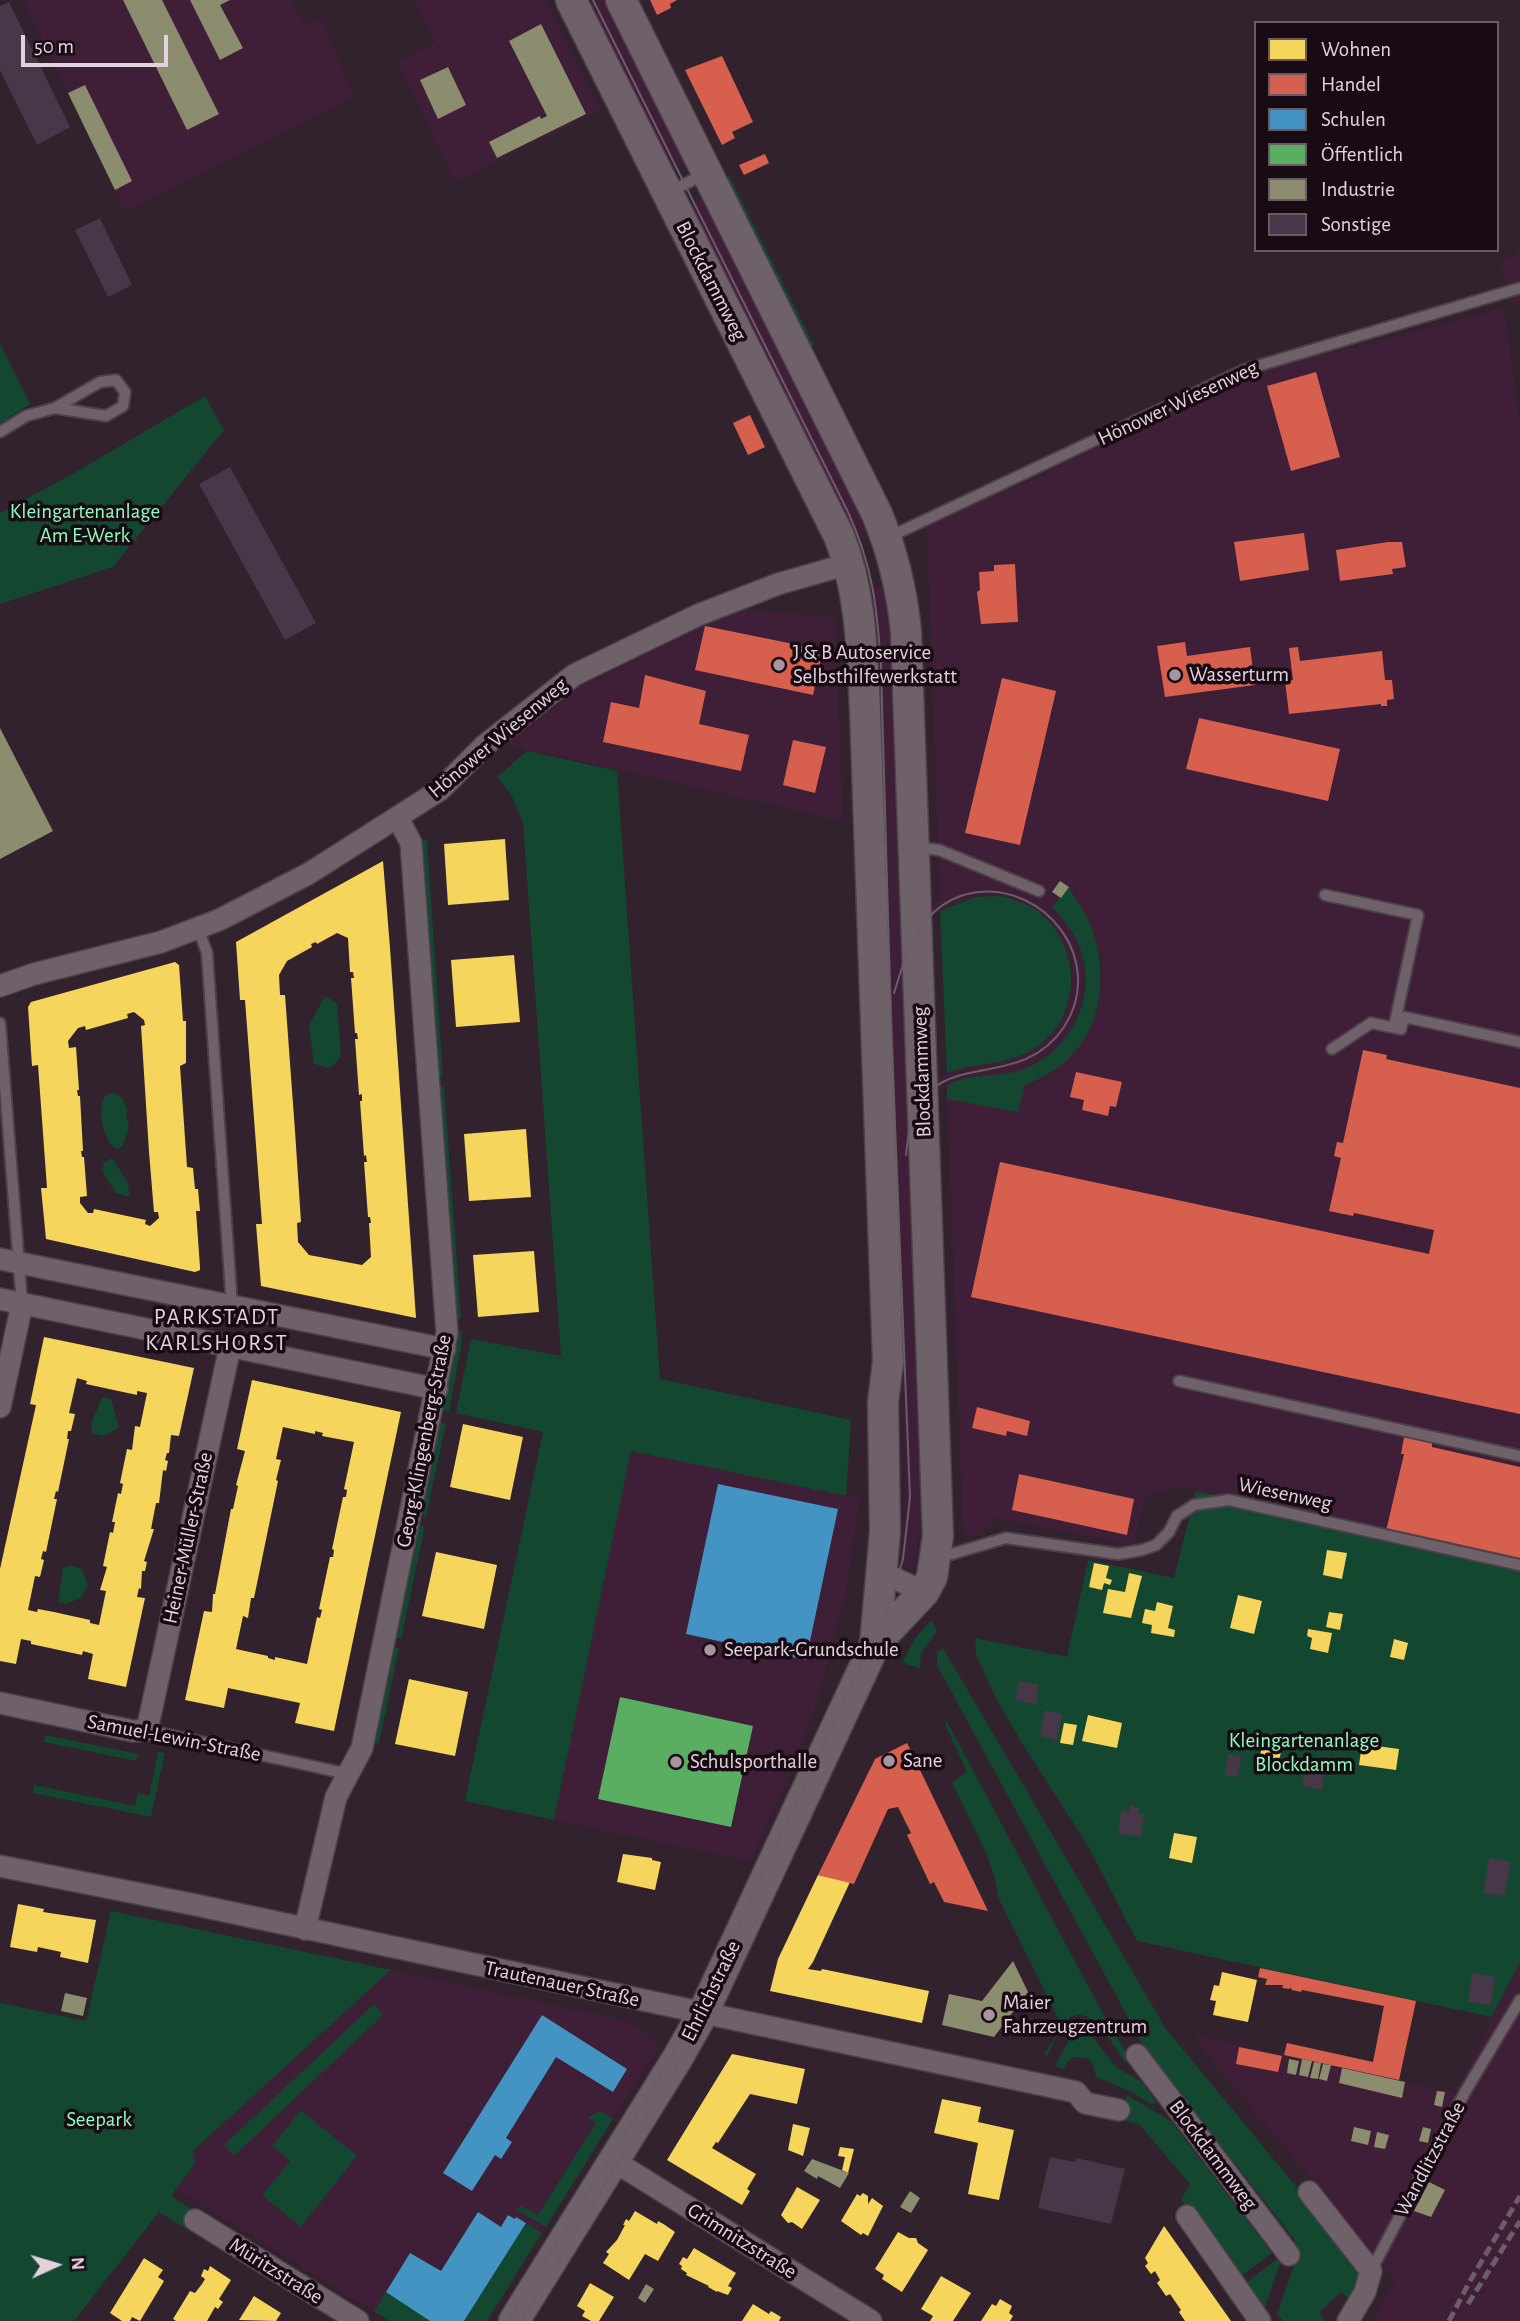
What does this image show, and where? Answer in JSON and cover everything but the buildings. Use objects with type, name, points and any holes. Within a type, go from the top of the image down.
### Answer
[{"type":"street","name":"Blockdammweg","points":[[571,0],[839,536],[858,603],[862,635],[888,1362],[883,1402],[885,1532],[875,1644]]},
{"type":"street","name":"Blockdammweg","points":[[621,0],[889,544],[903,601],[938,1536],[932,1577],[924,1592],[875,1644]]},
{"type":"street","points":[[848,564],[889,544]]},
{"type":"street","name":"Hönower Wiesenweg","points":[[0,986],[34,974],[161,942],[219,920],[308,874],[440,790],[485,744],[574,675],[698,615],[778,584],[848,564]]},
{"type":"street","name":"Georg-Klingenberg-Straße","points":[[305,1929],[336,1797],[362,1748],[447,1333],[411,843],[398,818]]},
{"type":"street","points":[[9,1260],[444,1349]]},
{"type":"street","points":[[0,1299],[437,1389]]},
{"type":"street","points":[[0,1407],[22,1304]]},
{"type":"street","name":"Heiner-Müller-Straße","points":[[147,1730],[230,1347]]},
{"type":"street","points":[[883,1573],[924,1592]]},
{"type":"street","name":"Ehrlichstraße","points":[[514,2321],[677,2059],[703,2012],[875,1644]]},
{"type":"street","name":"Samuel-Lewin-Straße","points":[[0,1703],[133,1731],[147,1730]]},
{"type":"street","name":"Trautenauer Straße","points":[[0,1866],[1076,2092],[1085,2103],[1119,2110]]},
{"type":"street","name":"Blockdammweg","points":[[1138,2055],[1289,2255]]},
{"type":"street","name":"Grimnitzstraße","points":[[614,2161],[871,2321]]},
{"type":"street","points":[[1309,2192],[1371,2271]]},
{"type":"street","points":[[1187,2216],[1260,2321]]},
{"type":"street","name":"Müritzstraße","points":[[195,2220],[358,2321]]},
{"type":"street","name":"Wandlitzstraße","points":[[1348,2321],[1365,2292],[1371,2271]]},
{"type":"lane","points":[[667,193],[706,173]]},
{"type":"lane","name":"Hönower Wiesenweg","points":[[889,544],[1244,370],[1520,288]]},
{"type":"lane","points":[[0,432],[26,416],[55,408],[100,382],[116,380],[125,392],[123,406],[106,416],[55,408]]},
{"type":"lane","points":[[914,847],[939,850],[1039,891]]},
{"type":"lane","points":[[1325,895],[1418,915],[1394,1027]]},
{"type":"lane","points":[[198,928],[207,953],[232,1306]]},
{"type":"lane","points":[[1332,1049],[1371,1023],[1401,1029],[1404,1017],[1520,1042]]},
{"type":"lane","points":[[0,1023],[9,1260],[22,1304]]},
{"type":"lane","points":[[1179,1381],[1520,1456]]},
{"type":"lane","name":"Wiesenweg","points":[[936,1558],[1006,1538],[1118,1554],[1142,1550],[1156,1545],[1169,1532],[1177,1516],[1194,1505],[1229,1500],[1520,1565]]},
{"type":"lane","name":"Samuel-Lewin-Straße","points":[[147,1730],[348,1774]]},
{"type":"lane","name":"Wandlitzstraße","points":[[1371,2271],[1465,2092],[1520,2000]]},
{"type":"shaded area","points":[[24,0],[291,0],[304,24],[321,17],[354,97],[125,211]]},
{"type":"shaded area","points":[[414,0],[545,0],[600,111],[455,182],[397,62],[436,43]]},
{"type":"shaded area","points":[[588,0],[607,0],[688,162],[672,170]]},
{"type":"shaded area","points":[[706,198],[870,532],[853,539],[689,206]]},
{"type":"shaded area","points":[[1520,251],[1520,303],[1513,304],[1501,263]]},
{"type":"shaded area","points":[[1504,308],[1520,423],[1520,1559],[1179,1486],[1145,1496],[1134,1545],[996,1518],[976,1536],[963,1534],[947,1086],[933,1094],[933,1080],[959,1068],[997,1062],[1038,1047],[1064,1015],[1072,978],[1071,964],[1050,922],[1026,904],[1001,896],[975,897],[940,911],[927,923],[927,910],[940,900],[927,525],[1019,486],[1241,377]],"holes":[[[1068,888],[1094,933],[1102,969],[1098,1010],[1024,1086],[969,1078],[1007,1075],[1024,1070],[1047,1056],[1062,1043],[1071,1030],[1084,993],[1084,963],[1072,931],[1052,907]]]},
{"type":"shaded area","points":[[886,584],[891,618],[923,1496],[920,1535],[913,1572],[904,1564],[894,1546],[897,1548],[901,1545],[905,1517],[905,1483],[876,646],[868,588]]},
{"type":"shaded area","points":[[745,609],[835,618],[843,821],[504,744],[588,678],[597,680],[704,625]]},
{"type":"shaded area","name":"Seepark-Grundschule","points":[[631,1450],[846,1496],[860,1496],[844,1602],[818,1698],[795,1763],[750,1861],[554,1820]]},
{"type":"shaded area","points":[[1520,1962],[1520,2321],[1371,2321],[1396,2280],[1216,2066],[1194,2035],[1455,2093]]},
{"type":"shaded area","points":[[391,1970],[628,2021],[660,2044],[487,2321],[390,2321],[176,2189],[195,2164],[192,2151]]},
{"type":"green space","points":[[729,175],[814,345],[812,346],[804,343],[726,184]]},
{"type":"green space","points":[[0,344],[30,404],[0,423]]},
{"type":"green space","name":"Kleingartenanlage Am E-Werk","points":[[205,396],[224,430],[113,567],[0,604],[0,513]]},
{"type":"green space","points":[[527,751],[617,771],[660,1379],[851,1420],[846,1496],[631,1451],[554,1820],[465,1801],[543,1432],[456,1413],[471,1339],[561,1356],[523,823],[511,794],[497,777]]},
{"type":"green space","points":[[420,840],[427,840],[443,1077],[437,1077]]},
{"type":"green space","points":[[1069,887],[1092,929],[1100,973],[1096,1010],[1081,1044],[1069,1059],[1053,1071],[1024,1086],[1018,1112],[947,1099],[947,1086],[955,1082],[1021,1070],[1036,1063],[1050,1054],[1072,1028],[1084,997],[1084,963],[1072,932],[1052,907]]},
{"type":"green space","points":[[1001,896],[1031,907],[1054,928],[1070,963],[1069,1001],[1062,1019],[1051,1035],[1025,1054],[947,1073],[940,911],[975,897]]},
{"type":"green space","points":[[325,996],[337,1003],[341,1057],[330,1068],[314,1064],[309,1025]]},
{"type":"green space","points":[[438,1086],[444,1086],[461,1318],[454,1319]]},
{"type":"green space","points":[[113,1092],[122,1098],[127,1109],[129,1126],[123,1146],[118,1149],[113,1147],[102,1123],[104,1097]]},
{"type":"green space","points":[[112,1158],[128,1183],[130,1197],[116,1193],[102,1171],[104,1163]]},
{"type":"green space","points":[[455,1331],[462,1331],[461,1348],[449,1411],[441,1410]]},
{"type":"green space","points":[[102,1397],[111,1399],[119,1427],[104,1436],[92,1434],[91,1424]]},
{"type":"green space","points":[[439,1422],[446,1424],[426,1516],[420,1514]]},
{"type":"green space","name":"Kleingartenanlage Blockdamm","points":[[1196,1491],[1520,1559],[1520,1962],[1492,2017],[1137,1941],[1088,1846],[995,1696],[976,1654],[975,1638],[1067,1657],[1088,1560],[1174,1578]]},
{"type":"green space","points":[[417,1524],[425,1526],[401,1639],[394,1637]]},
{"type":"green space","points":[[70,1565],[82,1569],[88,1585],[81,1598],[66,1604],[58,1602],[63,1568]]},
{"type":"green space","points":[[931,1620],[937,1631],[921,1653],[920,1669],[902,1662],[915,1639]]},
{"type":"green space","points":[[392,1647],[399,1648],[379,1744],[372,1742]]},
{"type":"green space","points":[[943,1648],[1166,2029],[1304,2196],[1360,2273],[1348,2298],[1342,2292],[1319,2312],[1325,2321],[1283,2321],[1277,2314],[1297,2257],[1287,2247],[1295,2240],[1144,2047],[937,1665],[937,1652]]},
{"type":"green space","points":[[945,1718],[1103,2014],[1126,2052],[1126,2063],[1100,2027],[1084,2015],[1075,2015],[1066,2021],[1047,2056],[1044,2054],[1053,2041],[1060,2022],[998,1897],[986,1853],[952,1782],[967,1772]]},
{"type":"green space","points":[[45,1735],[138,1754],[136,1761],[44,1742]]},
{"type":"green space","points":[[158,1752],[165,1753],[151,1817],[33,1793],[34,1785],[135,1806],[138,1793],[149,1796]]},
{"type":"green space","name":"Seepark","points":[[111,1911],[391,1970],[193,2151],[195,2164],[171,2196],[199,2214],[188,2230],[159,2212],[74,2321],[0,2321],[0,2003],[86,2021]]},
{"type":"green space","points":[[374,2004],[383,2015],[234,2156],[224,2145]]},
{"type":"green space","points":[[1078,2027],[1086,2028],[1116,2067],[1142,2082],[1157,2103],[1151,2104],[1130,2091],[1096,2077],[1089,2059],[1074,2057],[1067,2062],[1065,2069],[1055,2066]]},
{"type":"green space","points":[[1127,2095],[1171,2121],[1272,2253],[1237,2279],[1181,2199],[1190,2184],[1139,2124],[1122,2120]]},
{"type":"green space","points":[[301,2110],[357,2156],[301,2227],[262,2195],[290,2161],[272,2146]]},
{"type":"green space","points":[[600,2111],[613,2119],[546,2227],[515,2209],[522,2206],[538,2215],[596,2123],[588,2117]]},
{"type":"green space","points":[[526,2223],[542,2233],[487,2321],[464,2321]]},
{"type":"green space","points":[[1277,2259],[1280,2263],[1262,2316],[1242,2286]]},
{"type":"green space","points":[[386,2292],[430,2321],[390,2321],[374,2311]]},
{"type":"tram line","points":[[508,2321],[640,2110],[699,2009],[889,1606],[903,1559],[910,1497],[891,1028],[881,666],[872,587],[863,551],[848,512],[593,0]]},
{"type":"tram line","points":[[894,993],[908,950],[925,921],[955,899],[978,892],[1002,893],[1025,900],[1045,913],[1061,930],[1073,952],[1078,977],[1070,1016],[1064,1027],[1043,1049],[1019,1062],[947,1080],[928,1093],[914,1117],[906,1155]]},
{"type":"tram line","points":[[521,2321],[691,2043]]},
{"type":"railway","points":[[1449,2321],[1520,2196]]},
{"type":"railway","points":[[1468,2304],[1520,2221]]},
{"type":"place","name":"J & B Autoservice Selbsthilfewerkstatt","points":[[779,665]]},
{"type":"place","name":"Wasserturm","points":[[1175,675]]},
{"type":"place","name":"Seepark-Grundschule","points":[[710,1650]]},
{"type":"place","name":"Sane","points":[[889,1761]]},
{"type":"place","name":"Schulsporthalle","points":[[676,1762]]},
{"type":"place","name":"Maier Fahrzeugzentrum","points":[[989,2015]]},
{"type":"district","name":"PARKSTADT KARLSHORST","points":[[217,1330]]}]
